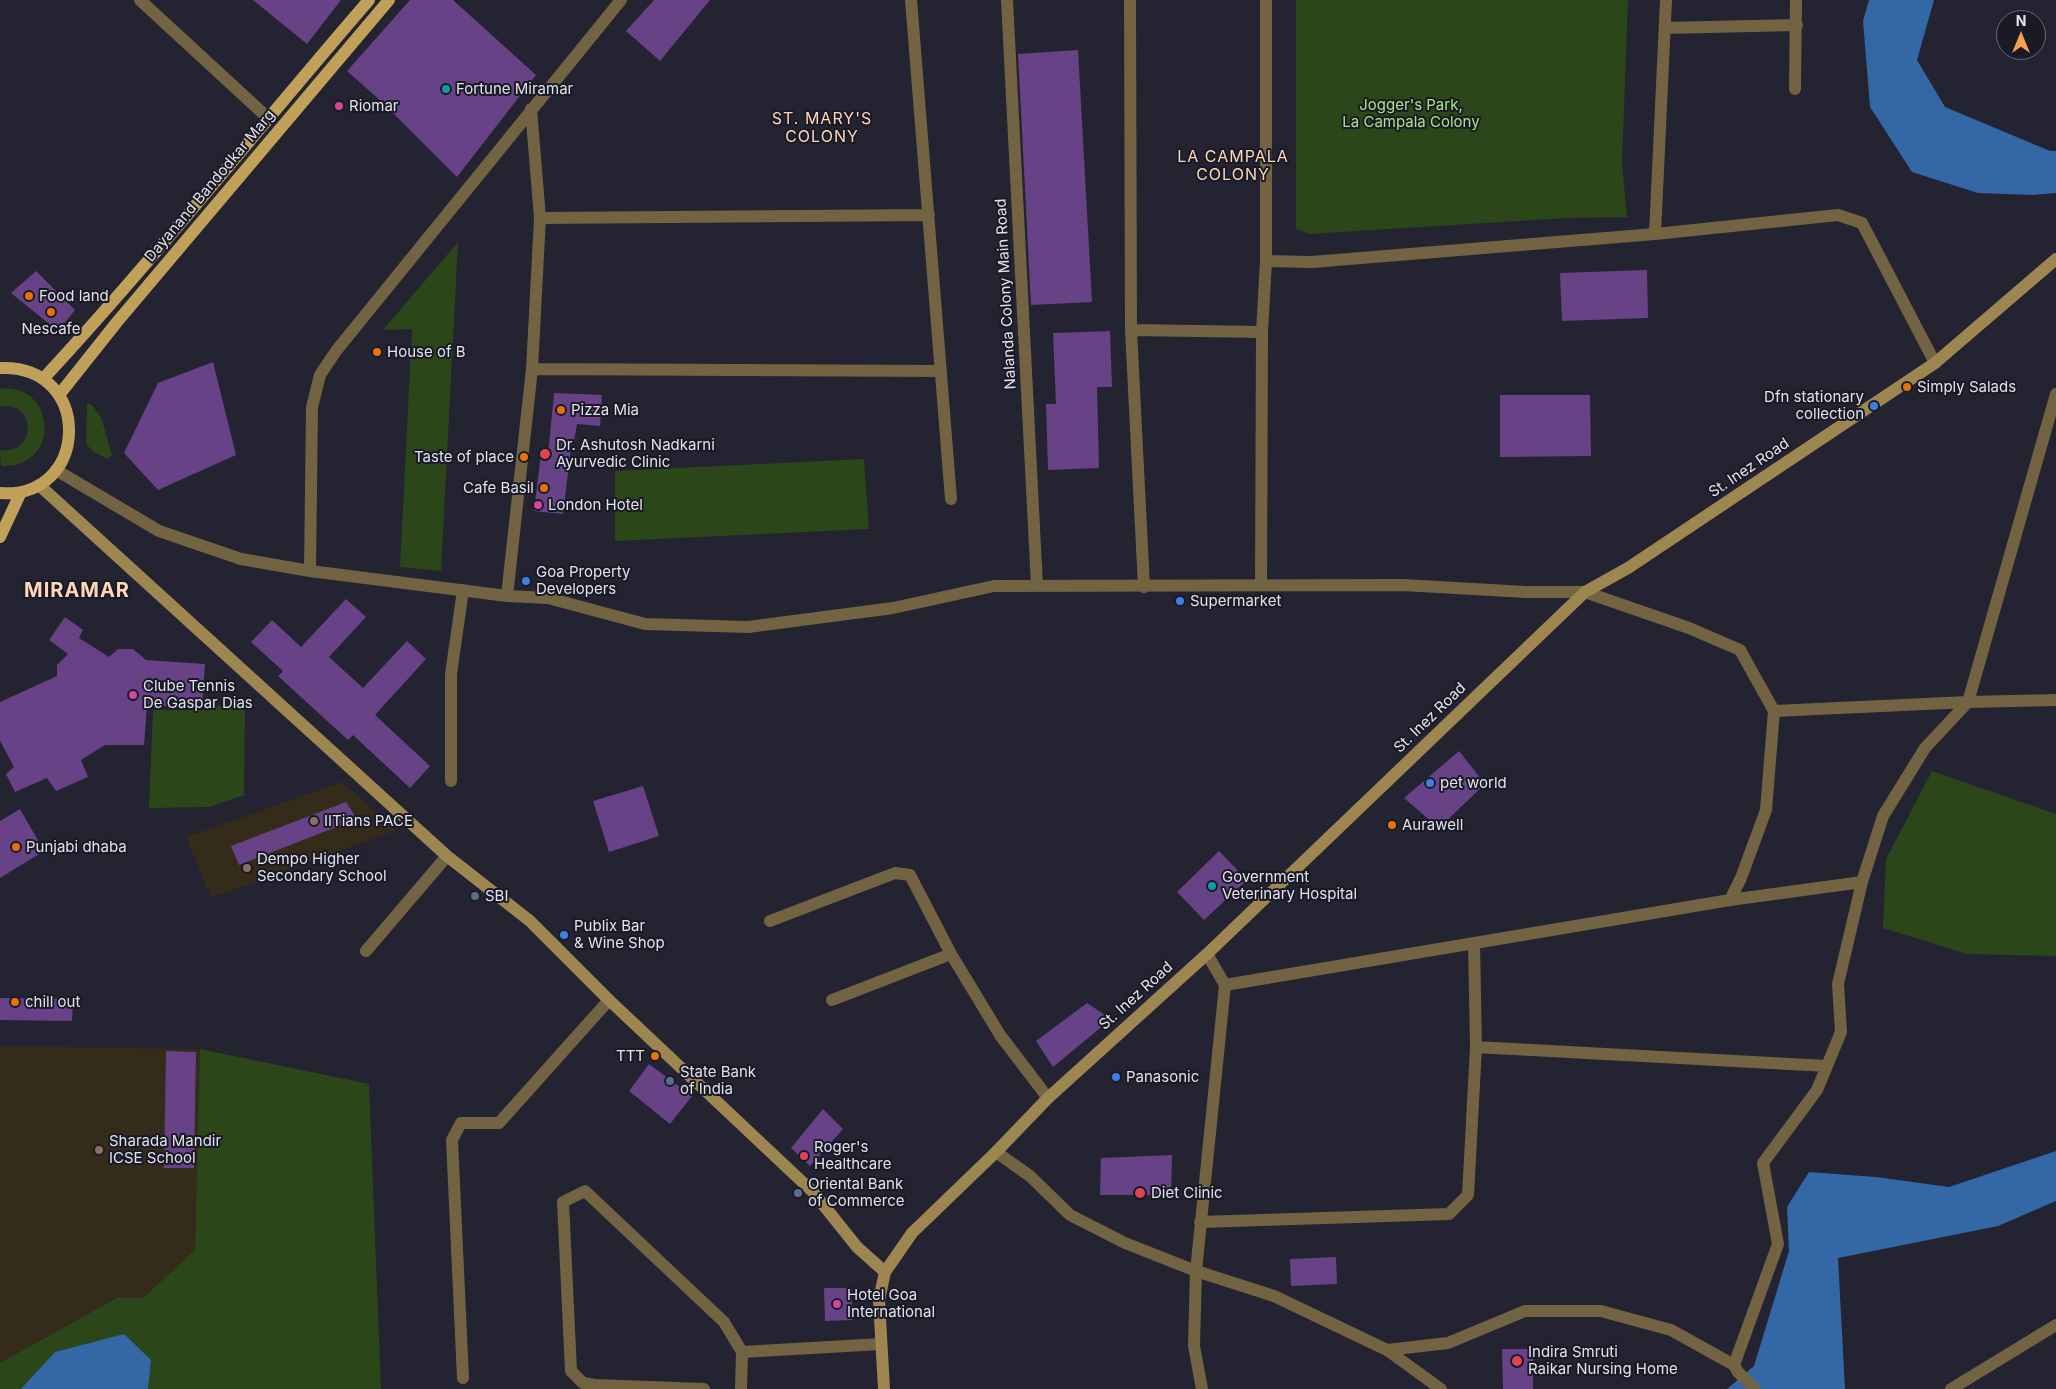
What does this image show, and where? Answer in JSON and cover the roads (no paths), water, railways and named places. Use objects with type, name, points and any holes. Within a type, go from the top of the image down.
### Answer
[{"type":"main road","name":"Dayanand Bandodkar Marg","points":[[43,379],[106,311],[369,0]]},
{"type":"main road","name":"Dayanand Bandodkar Marg","points":[[59,395],[123,314],[389,0]]},
{"type":"main road","name":"St. Inez Road","points":[[884,1272],[912,1233],[996,1152],[1048,1098],[1207,954],[1586,592],[1628,568],[1935,363],[2056,259]]},
{"type":"main road","points":[[0,368],[23,370],[43,379],[59,395],[68,416],[70,438],[65,455],[56,470],[39,485],[21,492],[0,493]]},
{"type":"main road","points":[[39,485],[447,856],[530,921],[609,1000],[813,1192],[857,1247],[884,1272],[879,1300],[884,1389]]},
{"type":"main road","points":[[0,537],[21,492]]},
{"type":"street","points":[[140,0],[268,118]]},
{"type":"street","points":[[310,571],[312,407],[320,375],[336,351],[621,0]]},
{"type":"street","points":[[911,0],[942,371],[950,499]]},
{"type":"street","name":"Nalanda Colony Main Road","points":[[1007,0],[1037,586]]},
{"type":"street","points":[[1130,0],[1131,330],[1144,587]]},
{"type":"street","points":[[1261,585],[1262,332],[1266,261],[1266,0]]},
{"type":"street","points":[[1655,234],[1666,0]]},
{"type":"street","points":[[1795,89],[1796,0]]},
{"type":"street","points":[[1665,28],[1797,25]]},
{"type":"street","points":[[507,596],[532,369],[540,218],[531,109]]},
{"type":"street","points":[[540,218],[929,214]]},
{"type":"street","points":[[1266,261],[1312,262],[1655,234],[1838,214],[1862,223],[1935,363]]},
{"type":"street","points":[[1131,330],[1262,332]]},
{"type":"street","points":[[532,369],[942,371]]},
{"type":"street","points":[[1734,1365],[1778,1244],[1763,1163],[1817,1090],[1841,1032],[1838,984],[1862,882],[1883,816],[1925,748],[1968,702],[2056,394]]},
{"type":"street","points":[[56,470],[159,531],[241,559],[310,571],[507,596],[548,598],[645,624],[748,627],[893,608],[994,586],[1403,585],[1526,592],[1586,592],[1689,628],[1740,650],[1774,711],[1766,810],[1741,878],[1730,900]]},
{"type":"street","points":[[450,781],[450,674],[463,590]]},
{"type":"street","points":[[1774,711],[2056,700]]},
{"type":"street","points":[[366,951],[447,856]]},
{"type":"street","points":[[770,921],[895,873],[910,875],[950,954],[1000,1034],[1048,1098]]},
{"type":"street","points":[[1225,985],[1730,900],[1862,882]]},
{"type":"street","points":[[1200,1222],[1449,1214],[1468,1195],[1476,1047],[1474,943]]},
{"type":"street","points":[[832,1000],[950,954]]},
{"type":"street","points":[[1202,1389],[1194,1346],[1196,1271],[1225,985],[1207,954]]},
{"type":"street","points":[[463,1378],[452,1140],[461,1124],[499,1123],[609,1000]]},
{"type":"street","points":[[1476,1047],[1827,1066]]},
{"type":"street","points":[[996,1152],[1030,1176],[1070,1215],[1125,1244],[1196,1271],[1274,1296],[1386,1350],[1441,1389]]},
{"type":"street","points":[[704,1389],[595,1385],[583,1383],[571,1371],[563,1202],[585,1191],[724,1322],[742,1352],[741,1389]]},
{"type":"street","points":[[1386,1350],[1448,1343],[1525,1311],[1601,1311],[1671,1330],[1734,1365],[1738,1372],[1755,1389]]},
{"type":"street","points":[[1954,1388],[2056,1325]]},
{"type":"street","points":[[742,1352],[881,1344]]},
{"type":"water","points":[[1869,0],[1934,0],[1917,60],[1945,107],[2050,151],[2056,151],[2056,193],[2033,195],[1978,193],[1912,172],[1870,107],[1863,21]]},
{"type":"water","points":[[2056,1151],[2056,1201],[1998,1226],[1838,1258],[1845,1389],[1727,1389],[1754,1366],[1789,1251],[1787,1207],[1809,1172],[1876,1177],[1949,1187]]},
{"type":"water","points":[[124,1334],[151,1360],[148,1389],[21,1389],[55,1352]]},
{"type":"place","name":"Fortune Miramar","points":[[446,89]]},
{"type":"place","name":"Riomar","points":[[339,106]]},
{"type":"place","name":"Food land","points":[[29,296]]},
{"type":"place","name":"Nescafe","points":[[51,312]]},
{"type":"place","name":"House of B","points":[[377,352]]},
{"type":"place","name":"Simply Salads","points":[[1907,387]]},
{"type":"place","name":"Dfn stationary collection","points":[[1874,406]]},
{"type":"place","name":"Pizza Mia","points":[[561,410]]},
{"type":"place","name":"Dr. Ashutosh Nadkarni Ayurvedic Clinic","points":[[545,454]]},
{"type":"place","name":"Taste of place","points":[[524,457]]},
{"type":"place","name":"Cafe Basil","points":[[544,488]]},
{"type":"place","name":"London Hotel","points":[[538,505]]},
{"type":"place","name":"Goa Property Developers","points":[[526,581]]},
{"type":"place","name":"Supermarket","points":[[1180,601]]},
{"type":"place","name":"Clube Tennis De Gaspar Dias","points":[[133,695]]},
{"type":"place","name":"pet world","points":[[1430,783]]},
{"type":"place","name":"IITians PACE","points":[[314,821]]},
{"type":"place","name":"Aurawell","points":[[1392,825]]},
{"type":"place","name":"Punjabi dhaba","points":[[16,847]]},
{"type":"place","name":"Dempo Higher Secondary School","points":[[247,868]]},
{"type":"place","name":"Government Veterinary Hospital","points":[[1212,886]]},
{"type":"place","name":"SBI","points":[[475,896]]},
{"type":"place","name":"Publix Bar & Wine Shop","points":[[564,935]]},
{"type":"place","name":"chill out","points":[[15,1002]]},
{"type":"place","name":"TTT","points":[[655,1056]]},
{"type":"place","name":"Panasonic","points":[[1116,1077]]},
{"type":"place","name":"State Bank of India","points":[[670,1081]]},
{"type":"place","name":"Sharada Mandir ICSE School","points":[[99,1150]]},
{"type":"place","name":"Roger's Healthcare","points":[[804,1156]]},
{"type":"place","name":"Oriental Bank of Commerce","points":[[798,1193]]},
{"type":"place","name":"Diet Clinic","points":[[1140,1193]]},
{"type":"place","name":"Hotel Goa International","points":[[837,1304]]},
{"type":"place","name":"Indira Smruti Raikar Nursing Home","points":[[1517,1361]]},
{"type":"district","name":"ST. MARY'S COLONY","points":[[822,128]]},
{"type":"district","name":"LA CAMPALA COLONY","points":[[1233,166]]},
{"type":"district","name":"MIRAMAR","points":[[77,591]]},
{"type":"park label","name":"Jogger's Park, La Campala Colony","points":[[1411,114]]}]
